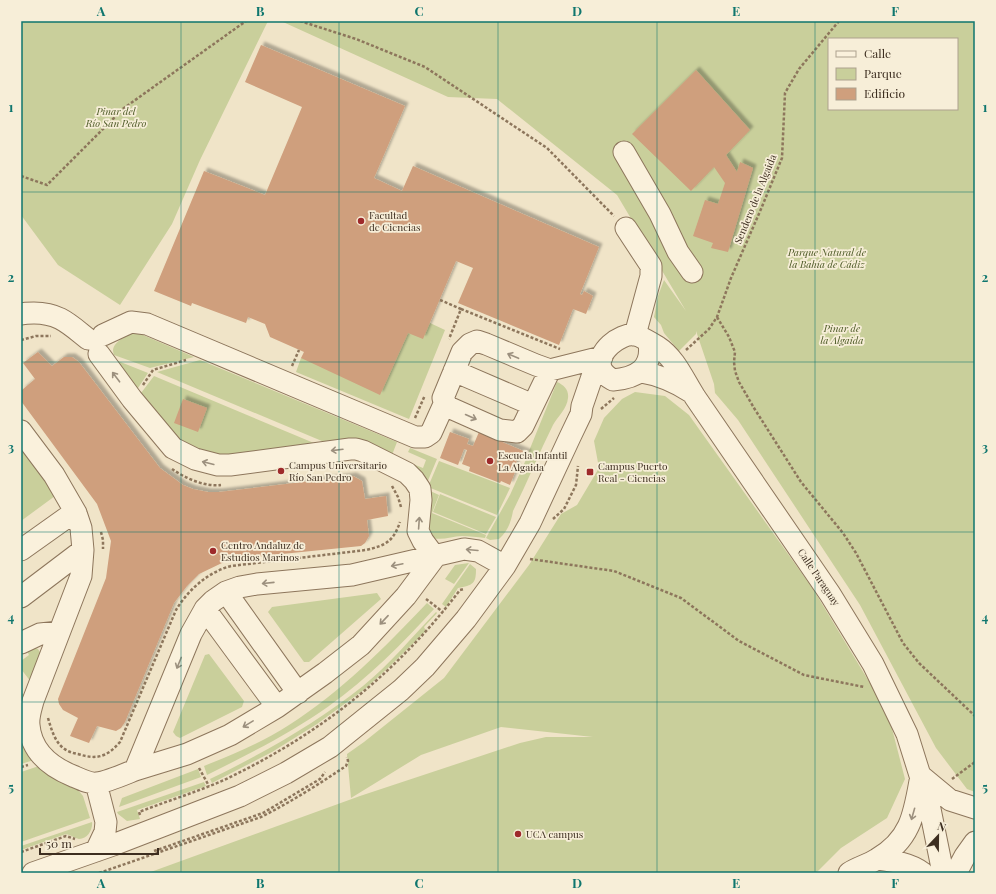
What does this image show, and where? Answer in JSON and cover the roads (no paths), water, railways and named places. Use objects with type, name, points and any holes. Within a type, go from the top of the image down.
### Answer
[{"type":"street","points":[[624,152],[660,214],[678,252],[692,272]]},
{"type":"street","points":[[558,363],[572,380],[601,387],[634,376],[641,372],[651,354],[642,339],[651,276],[651,266],[626,228]]},
{"type":"street","points":[[651,266],[678,252]]},
{"type":"street","points":[[21,314],[42,313],[55,316],[64,320],[96,343],[132,398],[173,448],[185,455],[207,463],[230,466],[356,449],[407,473],[420,489],[421,500],[418,531],[423,541],[435,557]]},
{"type":"street","points":[[96,343],[131,322],[147,324],[415,437],[425,437],[431,433],[445,402]]},
{"type":"street","points":[[601,387],[594,372],[606,349],[623,336],[642,339]]},
{"type":"street","name":"Calle Paraguay","points":[[642,339],[659,348],[670,359],[830,594],[873,664],[888,692],[907,734],[929,804],[943,873]]},
{"type":"street","points":[[558,363],[533,405],[523,426],[517,432],[500,430],[446,406],[443,398],[454,371],[466,348],[470,344],[477,342],[486,344],[536,366],[558,363],[601,360]]},
{"type":"street","points":[[454,371],[533,405]]},
{"type":"street","points":[[641,372],[667,378],[692,392]]},
{"type":"street","points":[[33,873],[91,854],[240,796],[286,773],[330,747],[395,695],[425,667],[484,596],[505,566],[534,514],[581,414],[587,409],[601,387]]},
{"type":"street","points":[[21,431],[54,475],[76,513],[81,528],[93,552]]},
{"type":"street","points":[[21,550],[66,518],[76,513]]},
{"type":"street","points":[[135,770],[190,634],[206,609],[213,601],[226,592],[240,587],[257,584],[352,575],[435,557],[464,549],[478,550],[505,566]]},
{"type":"street","points":[[93,552],[81,576],[33,701],[29,724],[30,733],[35,745],[44,759],[62,771],[96,783],[187,754],[230,735],[298,693],[361,645],[406,596],[435,557]]},
{"type":"street","points":[[21,597],[93,552]]},
{"type":"street","points":[[226,592],[298,693]]},
{"type":"street","points":[[206,609],[277,707]]},
{"type":"street","points":[[21,643],[40,634],[59,632]]},
{"type":"street","points":[[921,776],[950,800],[975,808]]},
{"type":"street","points":[[849,873],[855,868],[877,860],[895,846],[905,835],[916,806],[921,776]]},
{"type":"street","points":[[91,854],[105,832],[106,822],[96,783]]},
{"type":"street","points":[[106,822],[115,831],[131,839]]},
{"type":"street","points":[[956,873],[965,856],[975,842]]},
{"type":"street","points":[[877,860],[894,861],[915,867],[923,873]]},
{"type":"place","name":"Facultad de Ciencias","points":[[361,221]]},
{"type":"place","name":"Escuela Infantil La Algaida","points":[[490,461]]},
{"type":"place","name":"Campus Universitario Río San Pedro","points":[[281,471]]},
{"type":"place","name":"Campus Puerto Real - Ciencias","points":[[590,472]]},
{"type":"place","name":"Centro Andaluz de Estudios Marinos","points":[[213,551]]},
{"type":"place","name":"UCA campus","points":[[518,834]]},
{"type":"park label","name":"Pinar del Río San Pedro","points":[[116,116]]},
{"type":"park label","name":"Parque Natural de la Bahía de Cádiz","points":[[827,258]]},
{"type":"park label","name":"Pinar de la Algaida","points":[[842,334]]}]
